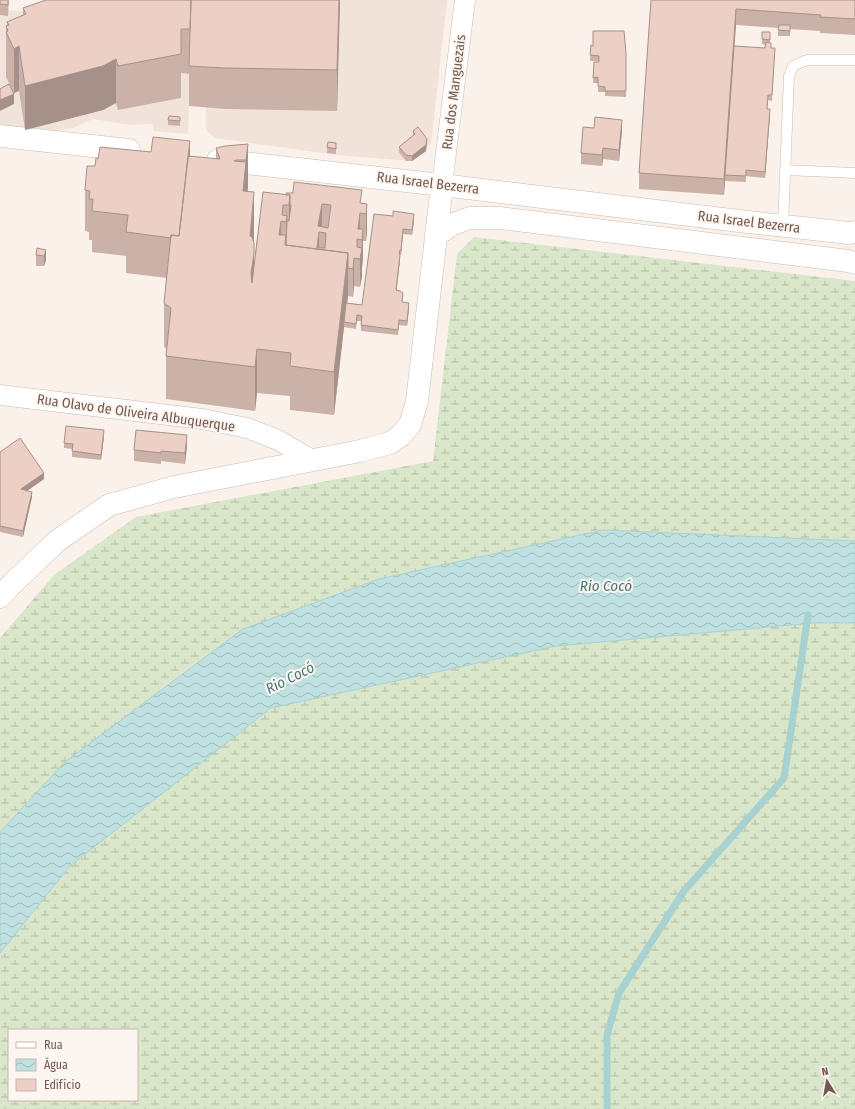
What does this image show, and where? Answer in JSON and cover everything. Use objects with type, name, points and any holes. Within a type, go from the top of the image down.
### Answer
[{"type":"street","name":"Rua dos Manguezais","points":[[442,185],[466,0]]},
{"type":"street","points":[[0,136],[150,152]]},
{"type":"street","name":"Rua Israel Bezerra","points":[[198,158],[442,185],[783,226],[849,233],[855,232]]},
{"type":"street","points":[[0,597],[13,582],[57,541],[109,505],[174,487],[360,451],[390,443],[400,436],[410,425],[417,401],[442,185]]},
{"type":"street","name":"Rua Israel Bezerra","points":[[436,235],[453,224],[470,218],[500,218],[848,261],[855,264]]},
{"type":"street","name":"Rua Olavo de Oliveira Albuquerque","points":[[0,395],[202,419],[246,428],[278,440],[312,460]]},
{"type":"lane","points":[[783,226],[789,76],[793,66],[807,60],[855,60]]},
{"type":"lane","points":[[785,170],[855,173]]},
{"type":"shaded area","points":[[45,0],[447,0],[431,144],[411,161],[337,155],[215,138],[206,130],[206,103],[189,106],[188,134],[154,131],[152,124],[131,125],[93,119],[73,128],[22,136],[0,123],[0,10],[44,12]]},
{"type":"green space","points":[[474,237],[855,281],[855,541],[603,530],[65,762],[0,832],[0,638],[54,575],[136,517],[433,461],[457,254]]},
{"type":"green space","points":[[814,623],[855,623],[855,1109],[0,1109],[0,953],[70,866],[271,708],[556,646]]},
{"type":"water","name":"Rio Cocó","points":[[603,530],[855,541],[855,623],[814,623],[556,646],[271,708],[70,866],[0,953],[0,832],[65,762],[243,629],[379,579]]},
{"type":"building","points":[[0,0],[8,0],[8,5],[0,4]]},
{"type":"building","points":[[46,0],[191,0],[190,29],[181,29],[181,54],[118,66],[116,59],[103,66],[25,86],[19,46],[14,49],[6,32],[8,31],[6,26],[9,25],[7,22],[26,14],[23,8]]},
{"type":"building","points":[[191,0],[339,0],[337,70],[189,66]]},
{"type":"building","points":[[651,0],[855,0],[855,19],[736,9],[724,179],[639,173]]},
{"type":"building","points":[[779,25],[790,25],[790,31],[778,30]]},
{"type":"building","points":[[593,31],[624,31],[626,53],[626,91],[605,91],[605,87],[598,86],[598,77],[593,78],[594,62],[599,62],[599,56],[590,55],[591,45],[593,46]]},
{"type":"building","points":[[762,32],[770,32],[770,40],[762,39]]},
{"type":"building","points":[[766,42],[771,43],[771,48],[775,48],[772,95],[768,95],[767,109],[770,109],[765,172],[746,170],[746,176],[725,175],[734,46],[765,48]]},
{"type":"building","points":[[9,84],[14,94],[0,100],[0,89]]},
{"type":"building","points":[[169,116],[180,117],[180,121],[168,120]]},
{"type":"building","points":[[595,117],[622,120],[619,150],[603,148],[602,155],[581,153],[583,127],[594,128]]},
{"type":"building","points":[[418,127],[427,139],[426,145],[412,156],[406,155],[399,147],[415,134],[413,131]]},
{"type":"building","points":[[153,137],[190,141],[179,236],[171,235],[171,238],[126,232],[128,215],[92,211],[93,199],[89,199],[90,191],[85,190],[87,166],[95,166],[100,147],[151,152]]},
{"type":"building","points":[[328,142],[336,143],[336,149],[327,147]]},
{"type":"building","points":[[248,144],[246,160],[234,161],[246,162],[243,191],[254,192],[250,236],[252,237],[254,243],[251,273],[252,283],[263,192],[290,195],[289,205],[283,205],[282,215],[287,216],[286,222],[281,221],[279,235],[286,235],[285,245],[348,253],[334,372],[290,366],[291,353],[257,349],[255,367],[166,356],[171,308],[164,303],[171,235],[179,236],[188,156],[220,159],[216,148]]},
{"type":"building","points":[[294,182],[362,190],[360,203],[367,204],[366,214],[360,213],[358,229],[363,229],[362,240],[357,239],[357,247],[362,248],[360,259],[354,258],[353,269],[348,268],[348,253],[286,245],[287,221],[289,221],[291,205],[290,195],[286,195],[286,193],[293,193]],"holes":[[[322,204],[331,205],[328,228],[318,226]],[[319,232],[326,233],[325,248],[317,248]]]},
{"type":"building","points":[[393,211],[414,214],[412,230],[403,229],[396,290],[403,293],[402,302],[409,303],[407,321],[399,320],[398,330],[361,325],[362,316],[357,315],[356,324],[344,322],[346,303],[362,305],[374,214],[393,216]]},
{"type":"building","points":[[37,248],[46,250],[44,256],[36,255]]},
{"type":"building","points":[[66,426],[104,430],[101,455],[72,451],[73,444],[64,443]]},
{"type":"building","points":[[136,430],[187,435],[185,453],[161,451],[161,453],[134,450]]},
{"type":"building","points":[[20,438],[44,473],[21,489],[32,492],[23,531],[0,526],[0,452]]},
{"type":"waterway","points":[[607,1109],[607,1035],[619,993],[684,891],[784,778],[808,615]]}]
